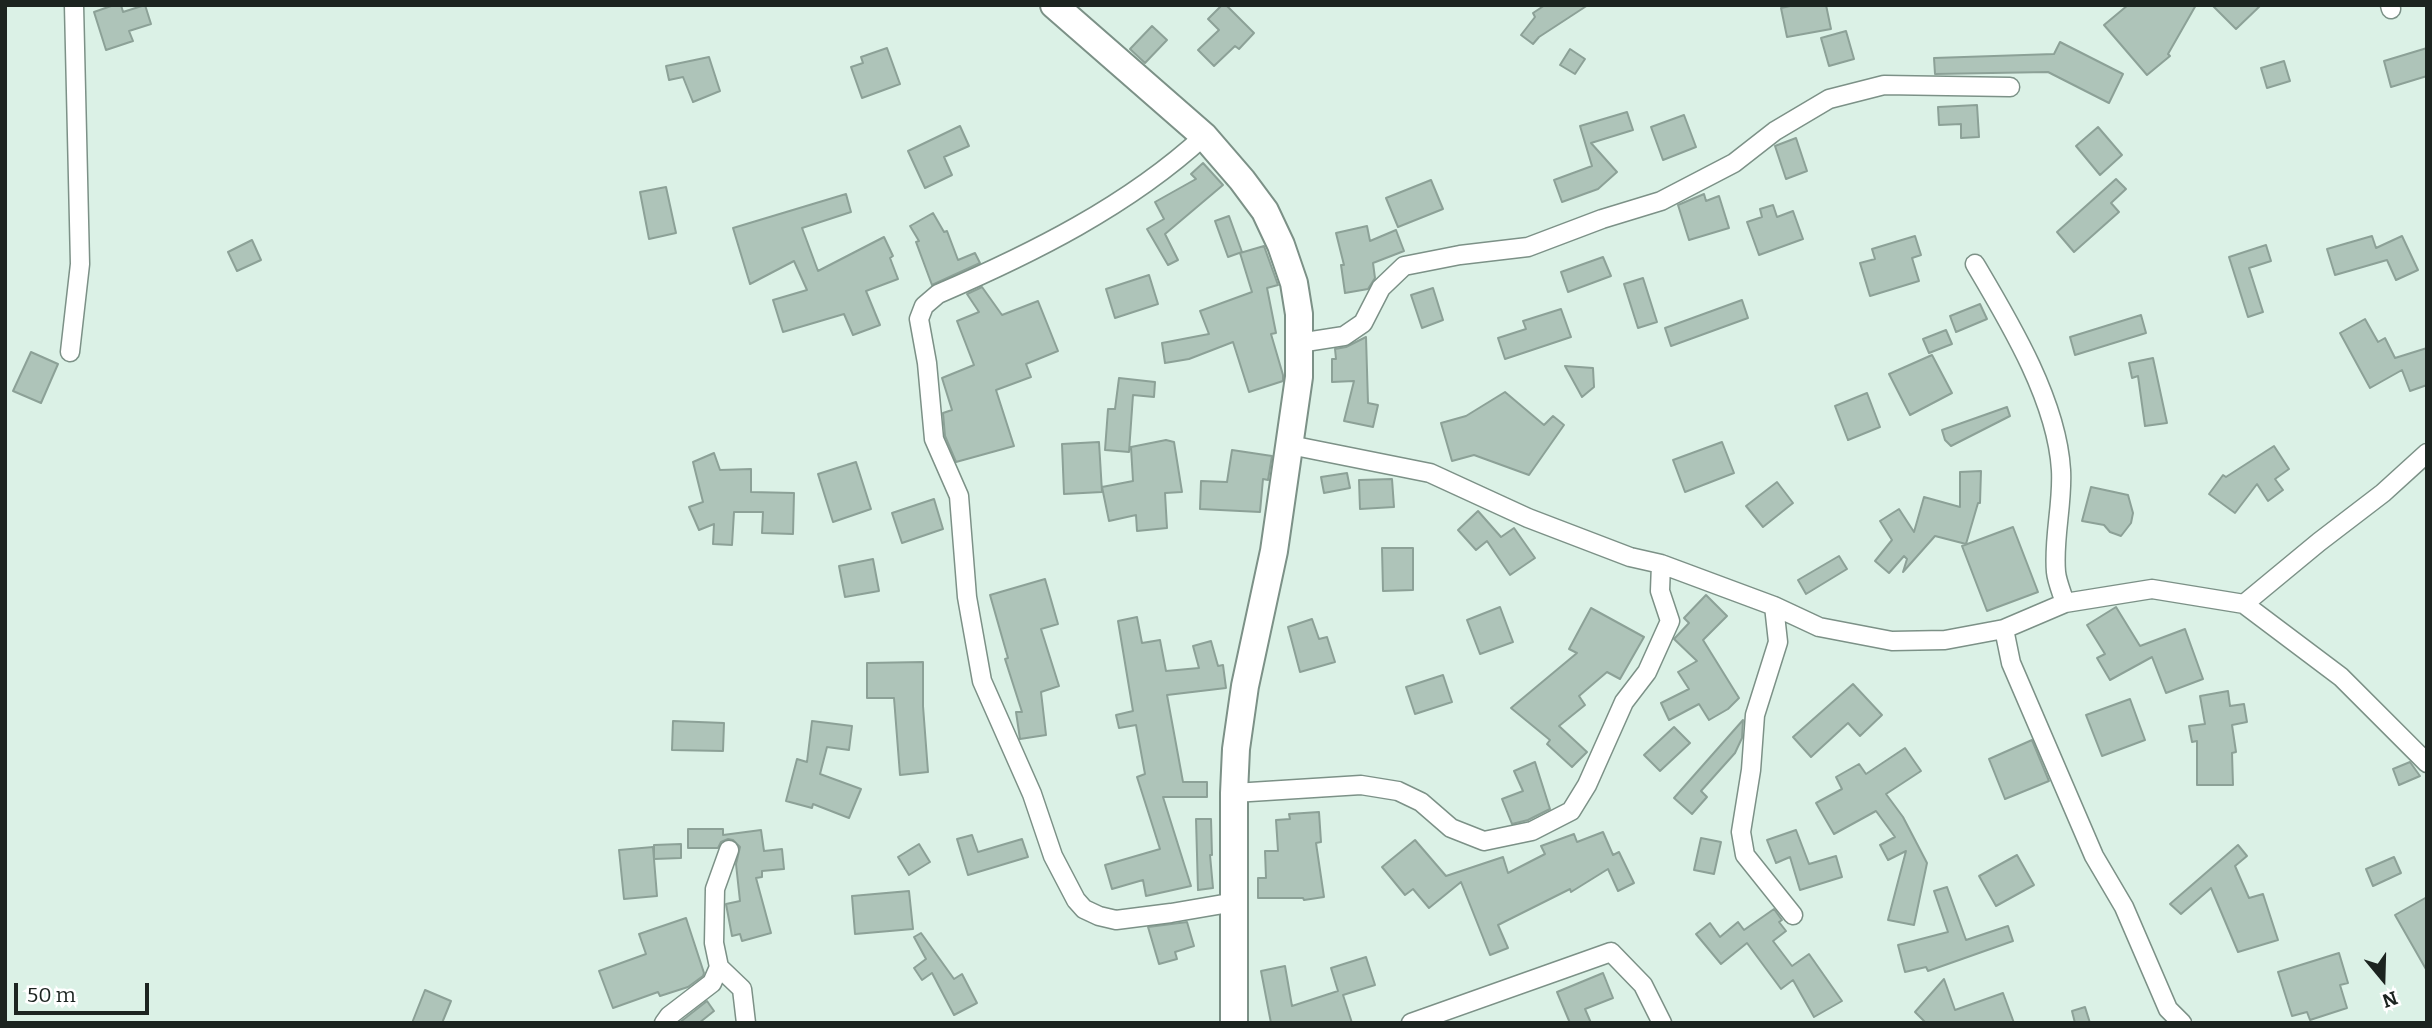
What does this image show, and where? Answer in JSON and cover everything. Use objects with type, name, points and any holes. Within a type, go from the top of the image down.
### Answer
[{"type":"main road","points":[[1054,5],[1203,136],[1242,180],[1265,211],[1281,245],[1294,283],[1299,314],[1299,377],[1274,551],[1245,686],[1236,749],[1234,1023]]},
{"type":"street","points":[[70,352],[80,264],[74,5]]},
{"type":"street","points":[[1299,343],[1344,336],[1363,323],[1381,288],[1404,266],[1528,247],[1602,219],[1661,201],[1734,163],[1774,131],[1829,99],[1884,85],[2010,87]]},
{"type":"street","points":[[1203,136],[1176,161],[1065,234],[937,294],[924,306],[919,319],[927,363],[934,439],[959,496],[967,597],[982,681],[1032,794],[1053,856],[1076,900],[1084,909],[1116,920],[1235,902]]},
{"type":"street","points":[[1975,264],[2016,338],[2048,407],[2056,437],[2061,472],[2055,543],[2056,575],[2065,603]]},
{"type":"street","points":[[1290,445],[1430,473],[1528,518],[1630,557],[1661,564],[1774,606],[1819,627],[1892,641],[1945,640],[2004,629],[2065,603],[2152,589],[2244,604],[2341,677],[2427,763]]},
{"type":"street","points":[[2244,604],[2384,493],[2427,453]]},
{"type":"street","points":[[1234,793],[1361,785],[1398,791],[1421,802],[1451,828],[1484,841],[1532,831],[1571,811],[1587,785],[1624,702],[1647,672],[1670,621],[1660,591],[1661,564]]},
{"type":"street","points":[[1774,606],[1779,642],[1755,715],[1751,769],[1741,832],[1745,855],[1793,915]]},
{"type":"street","points":[[2004,629],[2011,663],[2094,856],[2124,907],[2168,1009],[2182,1023]]},
{"type":"street","points":[[729,850],[715,888],[714,943],[719,967],[742,989],[746,1023]]},
{"type":"street","points":[[1411,1023],[1611,952],[1643,985],[1662,1023]]},
{"type":"street","points":[[664,1023],[669,1016],[712,983],[719,967]]},
{"type":"building","points":[[121,5],[123,12],[145,5],[151,24],[129,31],[133,41],[106,50],[94,12]]},
{"type":"building","points":[[1222,5],[1226,5],[1254,33],[1239,49],[1235,46],[1214,66],[1198,50],[1219,30],[1208,19]]},
{"type":"building","points":[[1545,5],[1588,5],[1539,37],[1533,44],[1521,35],[1535,17],[1533,13]]},
{"type":"building","points":[[1826,5],[1831,29],[1787,37],[1781,8]]},
{"type":"building","points":[[2128,5],[2196,5],[2168,54],[2170,56],[2147,75],[2104,25]]},
{"type":"building","points":[[2212,5],[2261,5],[2236,29]]},
{"type":"building","points":[[1152,26],[1167,40],[1145,63],[1130,49]]},
{"type":"building","points":[[1846,31],[1854,59],[1829,66],[1821,38]]},
{"type":"building","points":[[2060,42],[2123,74],[2109,103],[2048,72],[1935,74],[1934,58],[2054,54]]},
{"type":"building","points":[[887,48],[900,84],[862,98],[851,67],[863,63],[861,57]]},
{"type":"building","points":[[2427,48],[2427,76],[2391,87],[2384,61]]},
{"type":"building","points":[[1570,49],[1585,59],[1575,74],[1560,65]]},
{"type":"building","points":[[709,57],[720,91],[693,102],[683,77],[669,80],[666,66]]},
{"type":"building","points":[[2284,61],[2290,81],[2267,88],[2261,68]]},
{"type":"building","points":[[1977,105],[1979,137],[1961,138],[1961,124],[1939,125],[1938,107]]},
{"type":"building","points":[[1627,112],[1633,130],[1591,143],[1617,172],[1598,189],[1562,202],[1554,180],[1592,166],[1580,126]]},
{"type":"building","points":[[1684,115],[1696,147],[1663,160],[1651,127]]},
{"type":"building","points":[[960,126],[969,146],[944,157],[952,175],[925,188],[908,151]]},
{"type":"building","points":[[2098,127],[2122,155],[2100,175],[2076,146]]},
{"type":"building","points":[[1796,138],[1807,171],[1786,179],[1775,146]]},
{"type":"building","points":[[1203,163],[1223,185],[1165,234],[1178,260],[1168,265],[1147,229],[1164,219],[1155,202],[1196,179],[1191,174]]},
{"type":"building","points":[[2116,179],[2126,189],[2111,203],[2119,212],[2074,252],[2057,232]]},
{"type":"building","points":[[1431,180],[1443,209],[1398,227],[1386,198]]},
{"type":"building","points":[[666,187],[676,233],[649,239],[640,192]]},
{"type":"building","points":[[846,194],[851,212],[802,228],[818,271],[884,237],[893,256],[890,258],[898,279],[866,291],[880,325],[853,335],[844,314],[783,332],[773,300],[807,290],[794,261],[750,284],[733,228]]},
{"type":"building","points":[[1704,194],[1706,201],[1719,196],[1729,228],[1689,240],[1678,205]]},
{"type":"building","points":[[1773,205],[1777,217],[1793,211],[1803,239],[1759,255],[1747,222],[1762,217],[1760,209]]},
{"type":"building","points":[[933,213],[944,232],[947,231],[958,260],[975,253],[980,263],[932,285],[916,242],[919,241],[910,226]]},
{"type":"building","points":[[1229,216],[1242,252],[1228,257],[1215,221]]},
{"type":"building","points":[[1367,226],[1370,241],[1396,230],[1404,251],[1373,263],[1375,278],[1368,289],[1345,293],[1341,265],[1344,265],[1336,233]]},
{"type":"building","points":[[1915,236],[1921,255],[1912,258],[1919,281],[1870,296],[1860,263],[1875,259],[1872,249]]},
{"type":"building","points":[[2372,236],[2376,248],[2402,236],[2418,270],[2396,280],[2387,260],[2335,275],[2327,249]]},
{"type":"building","points":[[252,240],[261,260],[237,271],[228,252]]},
{"type":"building","points":[[2266,245],[2271,261],[2249,268],[2263,312],[2248,317],[2229,257]]},
{"type":"building","points":[[1264,246],[1278,285],[1267,288],[1276,333],[1271,334],[1283,381],[1249,392],[1233,342],[1189,359],[1165,363],[1162,343],[1209,334],[1200,311],[1252,292],[1240,253]]},
{"type":"building","points":[[1603,257],[1611,276],[1568,292],[1561,272]]},
{"type":"building","points":[[1149,275],[1158,304],[1115,318],[1106,289]]},
{"type":"building","points":[[1643,278],[1657,322],[1638,328],[1624,284]]},
{"type":"building","points":[[982,287],[1002,315],[1038,301],[1058,351],[1026,364],[1031,377],[996,390],[1014,446],[956,462],[945,436],[943,413],[952,410],[942,378],[974,365],[957,321],[979,312],[967,294]]},
{"type":"building","points":[[1433,288],[1443,320],[1422,328],[1411,295]]},
{"type":"building","points":[[1742,300],[1748,318],[1671,346],[1665,328]]},
{"type":"building","points":[[1980,304],[1987,319],[1956,332],[1950,316]]},
{"type":"building","points":[[1561,309],[1571,337],[1505,359],[1498,338],[1526,329],[1523,321]]},
{"type":"building","points":[[2141,315],[2146,333],[2075,355],[2070,337]]},
{"type":"building","points":[[2365,319],[2378,342],[2385,338],[2395,358],[2427,348],[2427,385],[2410,391],[2402,370],[2370,388],[2340,333]]},
{"type":"building","points":[[1946,330],[1952,344],[1929,353],[1923,339]]},
{"type":"building","points":[[1366,337],[1368,403],[1378,405],[1373,427],[1344,421],[1354,381],[1332,382],[1335,349],[1346,347]]},
{"type":"building","points":[[31,352],[58,364],[41,403],[13,391]]},
{"type":"building","points":[[1932,355],[1952,393],[1910,415],[1889,374]]},
{"type":"building","points":[[2153,358],[2167,423],[2145,426],[2138,376],[2132,378],[2129,363]]},
{"type":"building","points":[[1565,366],[1593,368],[1594,387],[1582,397]]},
{"type":"building","points":[[1119,378],[1155,382],[1154,397],[1133,395],[1129,452],[1105,450],[1108,409],[1115,409]]},
{"type":"building","points":[[1505,392],[1544,425],[1553,416],[1564,425],[1529,475],[1474,455],[1452,461],[1441,423],[1466,416]]},
{"type":"building","points":[[1867,393],[1880,427],[1848,440],[1835,406]]},
{"type":"building","points":[[2007,407],[2010,416],[1951,446],[1945,440],[1942,430]]},
{"type":"building","points":[[1166,440],[1174,442],[1182,492],[1165,493],[1167,528],[1137,531],[1136,515],[1109,521],[1102,487],[1133,481],[1131,447]]},
{"type":"building","points":[[1099,442],[1102,492],[1064,494],[1062,444]]},
{"type":"building","points":[[1722,442],[1734,473],[1685,492],[1673,460]]},
{"type":"building","points":[[2274,446],[2289,469],[2275,479],[2283,490],[2268,501],[2257,484],[2235,513],[2209,494],[2223,475],[2226,477]]},
{"type":"building","points":[[1232,450],[1272,456],[1268,480],[1263,479],[1260,512],[1200,509],[1201,481],[1227,482]]},
{"type":"building","points":[[714,453],[720,470],[751,469],[751,492],[794,493],[793,534],[762,533],[763,512],[734,512],[732,545],[713,544],[714,524],[699,530],[689,507],[703,502],[693,462]]},
{"type":"building","points":[[856,462],[871,509],[833,522],[818,474]]},
{"type":"building","points":[[1981,471],[1980,503],[1966,544],[1935,536],[1903,572],[1907,559],[1904,556],[1889,573],[1875,561],[1892,540],[1880,521],[1899,509],[1914,532],[1924,497],[1960,507],[1960,472]]},
{"type":"building","points":[[1347,473],[1350,488],[1324,493],[1321,477]]},
{"type":"building","points":[[1392,479],[1394,507],[1360,509],[1359,480]]},
{"type":"building","points":[[1777,482],[1793,503],[1763,527],[1746,506]]},
{"type":"building","points":[[2091,487],[2128,495],[2133,513],[2131,523],[2121,536],[2110,532],[2104,525],[2082,521]]},
{"type":"building","points":[[934,499],[943,529],[902,543],[892,513]]},
{"type":"building","points":[[1478,511],[1501,537],[1514,528],[1535,558],[1510,575],[1487,541],[1476,550],[1458,530]]},
{"type":"building","points":[[2013,527],[2038,592],[1987,611],[1962,546]]},
{"type":"building","points":[[1382,548],[1413,548],[1413,590],[1383,591]]},
{"type":"building","points":[[1839,556],[1847,569],[1806,594],[1798,580]]},
{"type":"building","points":[[873,559],[879,591],[845,597],[839,566]]},
{"type":"building","points":[[1045,579],[1058,624],[1041,629],[1059,686],[1041,692],[1046,735],[1020,739],[1016,712],[1022,712],[1005,659],[1008,658],[990,595]]},
{"type":"building","points":[[1706,595],[1727,616],[1703,640],[1739,698],[1728,709],[1709,720],[1699,704],[1669,720],[1661,703],[1689,689],[1678,672],[1697,661],[1674,639],[1689,623],[1684,618]]},
{"type":"building","points":[[1500,607],[1513,642],[1480,654],[1467,620]]},
{"type":"building","points":[[2116,607],[2140,646],[2185,629],[2203,679],[2166,693],[2152,657],[2110,680],[2097,658],[2105,654],[2087,625]]},
{"type":"building","points":[[1591,608],[1644,637],[1620,679],[1607,672],[1579,696],[1585,705],[1559,726],[1587,752],[1572,767],[1547,744],[1550,740],[1511,708],[1577,653],[1569,649]]},
{"type":"building","points":[[1137,617],[1142,643],[1160,640],[1166,671],[1199,668],[1193,646],[1211,641],[1218,666],[1223,665],[1226,688],[1167,695],[1183,782],[1207,782],[1207,797],[1163,797],[1191,886],[1146,896],[1143,880],[1112,889],[1105,865],[1160,849],[1137,777],[1145,774],[1136,725],[1119,728],[1116,715],[1133,711],[1118,621]]},
{"type":"building","points":[[1312,619],[1319,639],[1327,637],[1335,662],[1300,672],[1288,627]]},
{"type":"building","points":[[923,662],[928,772],[900,775],[894,698],[867,698],[867,663]]},
{"type":"building","points":[[1443,675],[1452,702],[1415,714],[1406,687]]},
{"type":"building","points":[[1853,684],[1882,715],[1860,736],[1848,723],[1811,757],[1793,737]]},
{"type":"building","points":[[2228,691],[2230,706],[2244,704],[2247,722],[2232,725],[2236,752],[2232,753],[2233,785],[2197,785],[2197,741],[2192,742],[2189,726],[2205,724],[2200,696]]},
{"type":"building","points":[[2130,699],[2145,740],[2102,756],[2086,715]]},
{"type":"building","points":[[1743,720],[1742,738],[1735,753],[1701,791],[1707,797],[1692,814],[1674,798]]},
{"type":"building","points":[[673,721],[724,723],[723,751],[672,750]]},
{"type":"building","points":[[812,721],[852,726],[849,750],[827,747],[820,774],[861,789],[849,818],[813,804],[812,808],[786,801],[797,759],[807,762]]},
{"type":"building","points":[[1674,727],[1690,743],[1660,771],[1644,755]]},
{"type":"building","points":[[2032,740],[2049,781],[2005,799],[1989,759]]},
{"type":"building","points":[[1905,748],[1921,771],[1886,794],[1903,817],[1927,863],[1914,925],[1888,920],[1906,851],[1888,860],[1880,845],[1895,837],[1876,811],[1834,834],[1816,803],[1842,789],[1836,777],[1859,764],[1866,774]]},
{"type":"building","points":[[1535,762],[1550,809],[1528,820],[1512,824],[1502,799],[1523,791],[1514,771]]},
{"type":"building","points":[[2410,762],[2420,776],[2399,785],[2393,769]]},
{"type":"building","points":[[1319,812],[1321,842],[1316,843],[1324,897],[1304,900],[1258,898],[1258,878],[1266,878],[1265,851],[1278,851],[1276,820],[1290,819],[1289,814]]},
{"type":"building","points":[[1196,819],[1211,819],[1213,888],[1198,890]]},
{"type":"building","points":[[688,829],[723,829],[723,835],[761,830],[764,851],[782,849],[784,869],[762,871],[762,877],[756,878],[771,933],[742,941],[740,934],[732,936],[726,904],[740,901],[736,864],[740,847],[728,839],[721,842],[718,848],[688,848]]},
{"type":"building","points":[[1796,830],[1809,864],[1836,856],[1842,877],[1800,890],[1790,857],[1776,863],[1767,840]]},
{"type":"building","points":[[1603,832],[1613,855],[1619,852],[1634,883],[1618,891],[1608,869],[1571,892],[1570,889],[1498,925],[1508,948],[1490,955],[1461,882],[1429,908],[1413,889],[1405,895],[1382,867],[1415,840],[1446,876],[1503,857],[1508,873],[1545,854],[1541,846],[1574,834],[1577,842]]},
{"type":"building","points":[[972,835],[978,852],[1022,839],[1028,857],[968,875],[957,839]]},
{"type":"building","points":[[1701,838],[1721,842],[1714,874],[1694,870]]},
{"type":"building","points":[[681,844],[681,858],[654,859],[654,845]]},
{"type":"building","points":[[919,844],[930,862],[909,875],[898,857]]},
{"type":"building","points":[[2238,845],[2247,856],[2235,866],[2249,898],[2263,894],[2278,940],[2238,952],[2211,888],[2181,914],[2170,904]]},
{"type":"building","points":[[653,847],[657,896],[624,899],[619,850]]},
{"type":"building","points":[[2017,855],[2034,885],[1996,906],[1979,876]]},
{"type":"building","points":[[2394,857],[2401,873],[2373,886],[2366,869]]},
{"type":"building","points":[[1947,887],[1966,940],[2008,926],[2013,941],[1928,971],[1926,967],[1905,972],[1898,945],[1948,932],[1934,891]]},
{"type":"building","points":[[909,891],[913,929],[855,934],[852,896]]},
{"type":"building","points":[[2427,897],[2427,971],[2395,915]]},
{"type":"building","points":[[1774,909],[1786,931],[1773,941],[1792,966],[1809,954],[1842,1001],[1814,1017],[1793,980],[1781,989],[1747,943],[1721,964],[1696,934],[1710,923],[1720,937],[1738,922],[1744,930]]},
{"type":"building","points":[[686,918],[703,976],[688,987],[660,996],[658,992],[613,1008],[599,971],[646,954],[639,934]]},
{"type":"building","points":[[1187,922],[1194,946],[1175,952],[1177,959],[1159,964],[1148,927]]},
{"type":"building","points":[[921,933],[954,979],[962,974],[977,1003],[954,1015],[932,973],[922,980],[914,968],[926,959],[914,937]]},
{"type":"building","points":[[2339,953],[2348,983],[2340,985],[2347,1008],[2310,1020],[2307,1012],[2292,1016],[2278,972]]},
{"type":"building","points":[[1366,957],[1375,985],[1343,995],[1352,1023],[1271,1023],[1261,971],[1285,966],[1292,1006],[1338,991],[1331,968]]},
{"type":"building","points":[[1603,973],[1613,998],[1585,1009],[1591,1023],[1570,1023],[1557,992]]},
{"type":"building","points":[[1944,979],[1955,1010],[2003,993],[2014,1023],[1926,1023],[1915,1012]]},
{"type":"building","points":[[425,990],[451,1001],[442,1023],[412,1023]]},
{"type":"building","points":[[707,1001],[714,1011],[699,1023],[679,1023]]},
{"type":"building","points":[[2085,1007],[2090,1023],[2075,1023],[2072,1011]]}]
